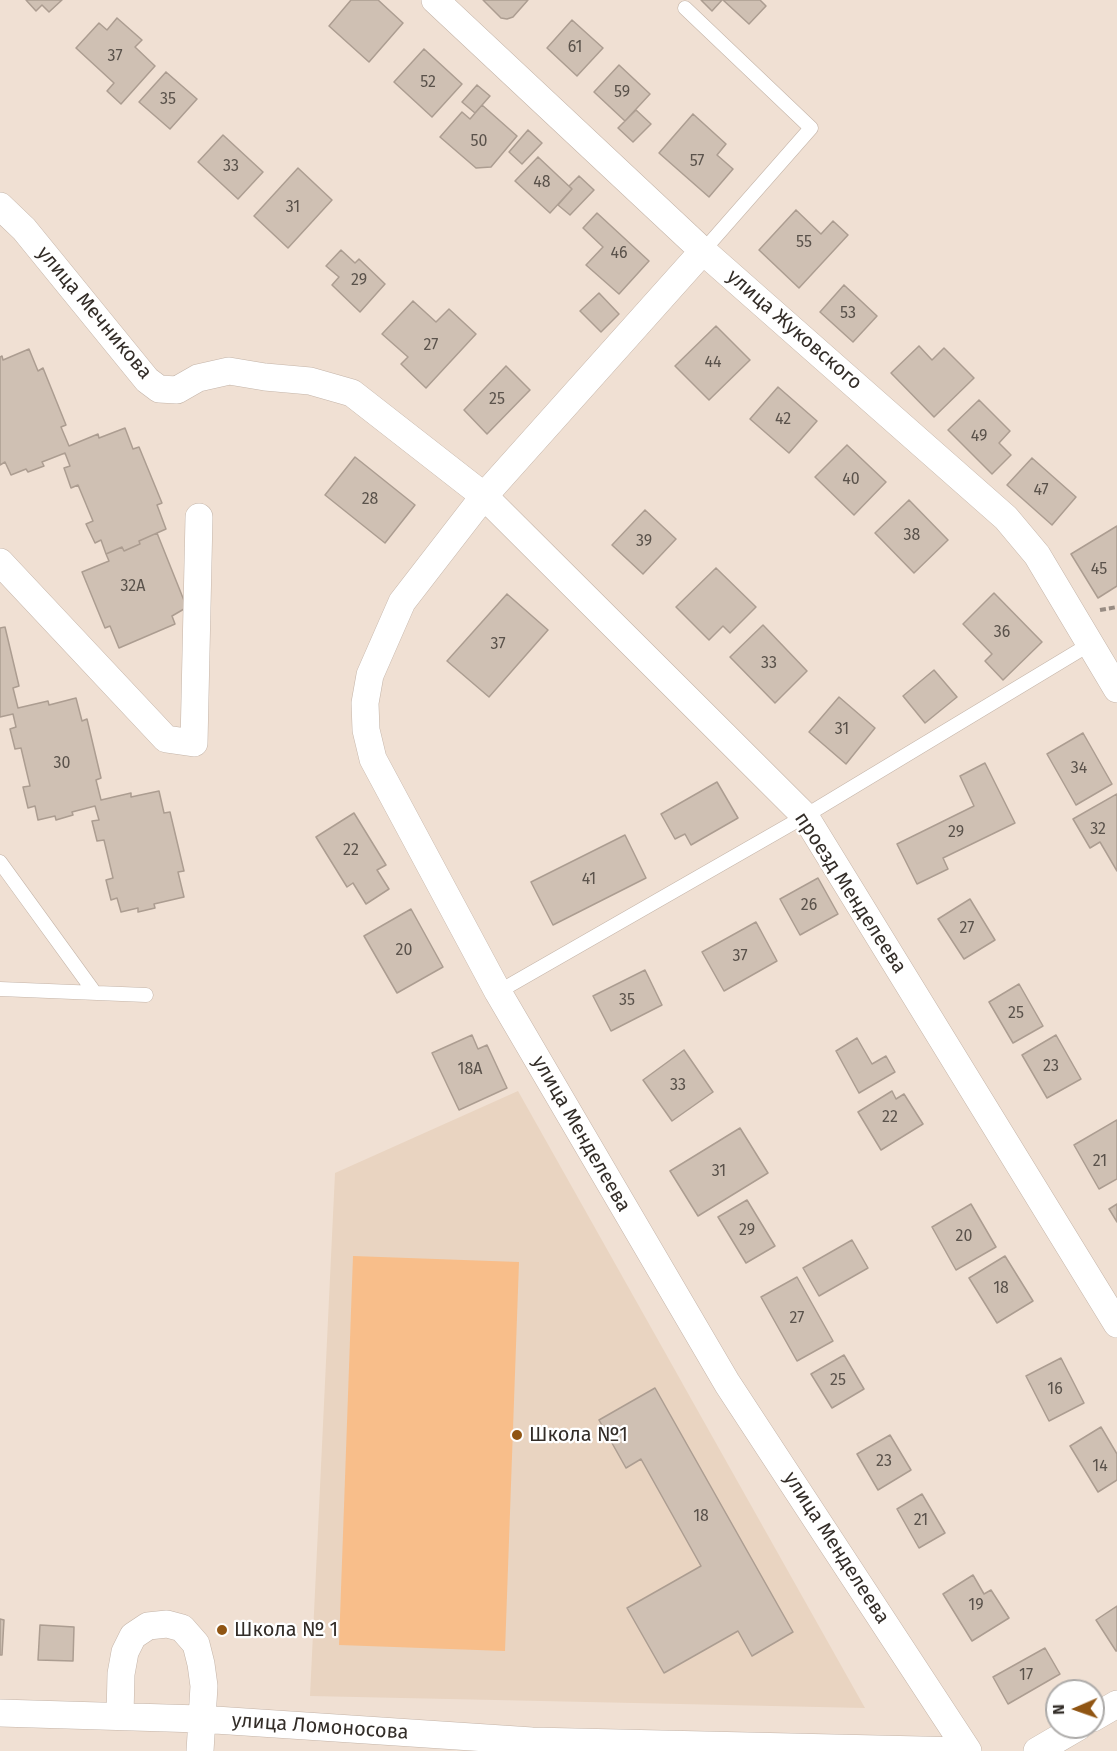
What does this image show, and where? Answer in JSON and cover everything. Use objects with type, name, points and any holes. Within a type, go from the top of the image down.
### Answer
[{"type":"street","name":"улица Жуковского","points":[[435,0],[704,251],[1006,518],[1037,555],[1117,689]]},
{"type":"street","name":"улица Мечникова","points":[[0,207],[24,229],[147,380],[159,389],[177,390],[198,378],[229,371],[310,381],[352,393],[484,496]]},
{"type":"street","name":"улица Менделеева","points":[[704,251],[484,496],[402,602],[370,675],[365,703],[366,730],[373,759],[498,992],[727,1383],[968,1751]]},
{"type":"street","name":"проезд Менделеева","points":[[484,496],[805,816],[1117,1324]]},
{"type":"street","points":[[0,562],[166,738],[194,743],[199,517]]},
{"type":"street","points":[[120,1716],[125,1652],[133,1636],[148,1626],[167,1624],[182,1628],[196,1644],[204,1686],[200,1719],[200,1751]]},
{"type":"street","name":"улица Ломоносова","points":[[0,1713],[200,1719],[532,1746],[964,1751]]},
{"type":"street","points":[[1037,1751],[1058,1739]]},
{"type":"lane","points":[[685,8],[811,128],[704,251]]},
{"type":"lane","points":[[498,992],[805,816],[1090,644]]},
{"type":"lane","points":[[0,862],[95,993]]},
{"type":"lane","points":[[0,989],[146,995]]},
{"type":"shaded area","name":"Школа №1","points":[[518,1091],[865,1708],[310,1696],[335,1173]]},
{"type":"shaded area","points":[[353,1256],[519,1262],[505,1651],[339,1645]]},
{"type":"building","points":[[26,0],[62,0],[49,12],[42,5],[36,11]]},
{"type":"building","points":[[351,0],[378,0],[403,23],[369,62],[329,26]]},
{"type":"building","points":[[483,0],[528,0],[513,17],[507,19],[501,18]]},
{"type":"building","points":[[701,0],[722,0],[712,11]]},
{"type":"building","points":[[723,0],[760,0],[766,6],[749,24]]},
{"type":"building","points":[[117,18],[142,40],[135,47],[155,66],[121,104],[107,91],[114,83],[76,48],[99,23],[107,30]]},
{"type":"building","points":[[572,20],[603,48],[577,76],[547,48]]},
{"type":"building","points":[[424,49],[462,84],[432,117],[394,82]]},
{"type":"building","points":[[619,65],[650,94],[625,121],[594,92]]},
{"type":"building","points":[[166,72],[197,99],[170,129],[139,102]]},
{"type":"building","points":[[477,85],[490,96],[475,113],[462,102]]},
{"type":"building","points":[[482,105],[517,136],[491,167],[476,168],[440,137],[462,112],[470,119]]},
{"type":"building","points":[[636,110],[651,124],[633,142],[618,128]]},
{"type":"building","points":[[693,114],[726,144],[717,155],[733,169],[709,197],[659,153]]},
{"type":"building","points":[[528,130],[542,143],[522,164],[509,152]]},
{"type":"building","points":[[223,135],[263,172],[238,199],[198,162]]},
{"type":"building","points":[[538,157],[572,189],[550,213],[515,181]]},
{"type":"building","points":[[298,168],[332,200],[288,248],[254,216]]},
{"type":"building","points":[[579,176],[594,190],[570,215],[558,205],[572,189],[569,186]]},
{"type":"building","points":[[796,210],[821,234],[833,221],[848,235],[799,288],[759,250]]},
{"type":"building","points":[[597,213],[649,261],[619,294],[586,265],[603,247],[583,228]]},
{"type":"building","points":[[341,250],[355,263],[359,259],[385,284],[360,312],[332,285],[339,277],[326,266]]},
{"type":"building","points":[[844,285],[877,316],[853,342],[820,312]]},
{"type":"building","points":[[599,293],[619,314],[601,332],[580,311]]},
{"type":"building","points":[[413,301],[436,322],[449,309],[476,334],[426,388],[401,364],[408,357],[382,334]]},
{"type":"building","points":[[716,326],[750,360],[709,400],[675,366]]},
{"type":"building","points":[[919,346],[932,360],[944,348],[974,378],[934,417],[891,373]]},
{"type":"building","points":[[29,349],[38,371],[43,368],[66,425],[61,427],[69,446],[98,434],[99,438],[125,428],[133,449],[139,447],[162,503],[157,505],[166,529],[139,541],[140,544],[124,551],[122,547],[106,554],[101,540],[95,543],[86,524],[93,521],[78,485],[71,488],[64,468],[70,466],[65,453],[42,462],[44,466],[28,472],[26,469],[11,475],[5,462],[0,465],[0,357],[2,356],[3,360]]},
{"type":"building","points":[[506,366],[530,390],[487,434],[464,410]]},
{"type":"building","points":[[778,387],[817,421],[789,453],[750,419]]},
{"type":"building","points":[[979,400],[1010,431],[999,443],[1011,455],[992,474],[948,430]]},
{"type":"building","points":[[847,445],[886,482],[854,515],[815,477]]},
{"type":"building","points":[[355,457],[415,505],[385,543],[325,495]]},
{"type":"building","points":[[1032,458],[1076,497],[1052,525],[1007,485]]},
{"type":"building","points":[[909,500],[948,540],[914,573],[875,533]]},
{"type":"building","points":[[645,510],[676,539],[643,574],[612,545]]},
{"type":"building","points":[[1117,526],[1117,586],[1098,598],[1071,554]]},
{"type":"building","points":[[157,533],[185,603],[184,609],[172,616],[175,624],[119,648],[110,626],[105,628],[82,572],[109,561],[106,554],[122,547],[124,551]]},
{"type":"building","points":[[716,568],[756,607],[730,633],[723,626],[709,640],[676,607]]},
{"type":"building","points":[[994,593],[1042,642],[1003,680],[985,661],[992,654],[963,624]]},
{"type":"building","points":[[507,594],[548,630],[489,697],[447,661]]},
{"type":"building","points":[[763,625],[807,671],[775,703],[730,657]]},
{"type":"building","points":[[5,627],[19,686],[13,688],[18,708],[48,701],[49,705],[76,698],[82,721],[87,719],[101,778],[96,780],[101,800],[131,793],[131,797],[159,791],[164,813],[170,812],[184,871],[178,872],[184,897],[154,904],[155,908],[138,912],[138,908],[121,912],[117,898],[111,900],[106,880],[113,878],[104,840],[97,841],[92,821],[99,820],[95,806],[72,812],[73,815],[56,820],[55,816],[38,820],[35,806],[28,808],[23,787],[30,786],[21,748],[15,749],[10,729],[16,727],[13,714],[0,717],[0,628]]},
{"type":"building","points":[[934,670],[957,697],[925,723],[903,696]]},
{"type":"building","points":[[839,697],[875,728],[846,764],[809,732]]},
{"type":"building","points":[[1083,733],[1112,784],[1076,805],[1047,754]]},
{"type":"building","points":[[985,763],[1015,823],[943,858],[948,869],[917,884],[897,844],[974,806],[960,776]]},
{"type":"building","points":[[717,782],[738,818],[691,845],[685,834],[675,839],[661,814]]},
{"type":"building","points":[[1117,794],[1117,871],[1100,842],[1090,848],[1073,819]]},
{"type":"building","points":[[354,813],[386,865],[377,870],[389,889],[366,904],[353,883],[347,887],[316,837]]},
{"type":"building","points":[[625,835],[646,878],[553,925],[531,882]]},
{"type":"building","points":[[818,878],[838,914],[800,935],[780,899]]},
{"type":"building","points":[[970,899],[995,940],[964,959],[938,919]]},
{"type":"building","points":[[411,909],[443,967],[397,993],[364,936]]},
{"type":"building","points":[[756,922],[777,961],[724,991],[702,952]]},
{"type":"building","points":[[645,970],[662,1005],[611,1031],[593,996]]},
{"type":"building","points":[[1019,984],[1043,1026],[1013,1043],[989,1002]]},
{"type":"building","points":[[472,1035],[478,1049],[487,1045],[507,1088],[459,1110],[432,1053]]},
{"type":"building","points":[[1056,1035],[1081,1079],[1047,1098],[1022,1055]]},
{"type":"building","points":[[857,1038],[872,1064],[886,1056],[895,1072],[859,1093],[836,1051]]},
{"type":"building","points":[[684,1050],[713,1092],[672,1121],[643,1080]]},
{"type":"building","points":[[892,1091],[896,1099],[904,1094],[923,1124],[881,1150],[858,1112]]},
{"type":"building","points":[[1117,1120],[1117,1179],[1099,1189],[1074,1145]]},
{"type":"building","points":[[740,1128],[768,1173],[698,1216],[670,1171]]},
{"type":"building","points":[[747,1200],[775,1246],[746,1263],[718,1217]]},
{"type":"building","points":[[971,1204],[996,1247],[956,1270],[932,1227]]},
{"type":"building","points":[[1117,1204],[1117,1222],[1109,1209]]},
{"type":"building","points":[[852,1240],[868,1268],[819,1296],[803,1268]]},
{"type":"building","points":[[1005,1256],[1033,1301],[997,1323],[969,1278]]},
{"type":"building","points":[[797,1277],[833,1341],[797,1361],[761,1297]]},
{"type":"building","points":[[844,1355],[864,1389],[832,1408],[811,1374]]},
{"type":"building","points":[[1061,1358],[1084,1403],[1049,1421],[1026,1376]]},
{"type":"building","points":[[655,1388],[793,1632],[752,1656],[738,1631],[664,1673],[627,1608],[701,1566],[641,1459],[626,1468],[599,1420]]},
{"type":"building","points":[[1101,1427],[1117,1454],[1117,1480],[1098,1492],[1070,1446]]},
{"type":"building","points":[[890,1435],[911,1470],[878,1490],[857,1454]]},
{"type":"building","points":[[922,1494],[945,1533],[919,1548],[897,1509]]},
{"type":"building","points":[[973,1575],[984,1594],[991,1590],[1009,1618],[972,1641],[943,1594]]},
{"type":"building","points":[[1117,1606],[1117,1651],[1116,1651],[1096,1620]]},
{"type":"building","points":[[0,1619],[4,1620],[2,1655],[0,1655]]},
{"type":"building","points":[[40,1625],[74,1627],[73,1661],[38,1660]]},
{"type":"building","points":[[1045,1648],[1060,1674],[1051,1679],[1045,1679],[1045,1683],[1008,1704],[993,1677]]},
{"type":"place","name":"Школа №1","points":[[517,1435]]},
{"type":"place","name":"Школа № 1","points":[[222,1630]]}]
